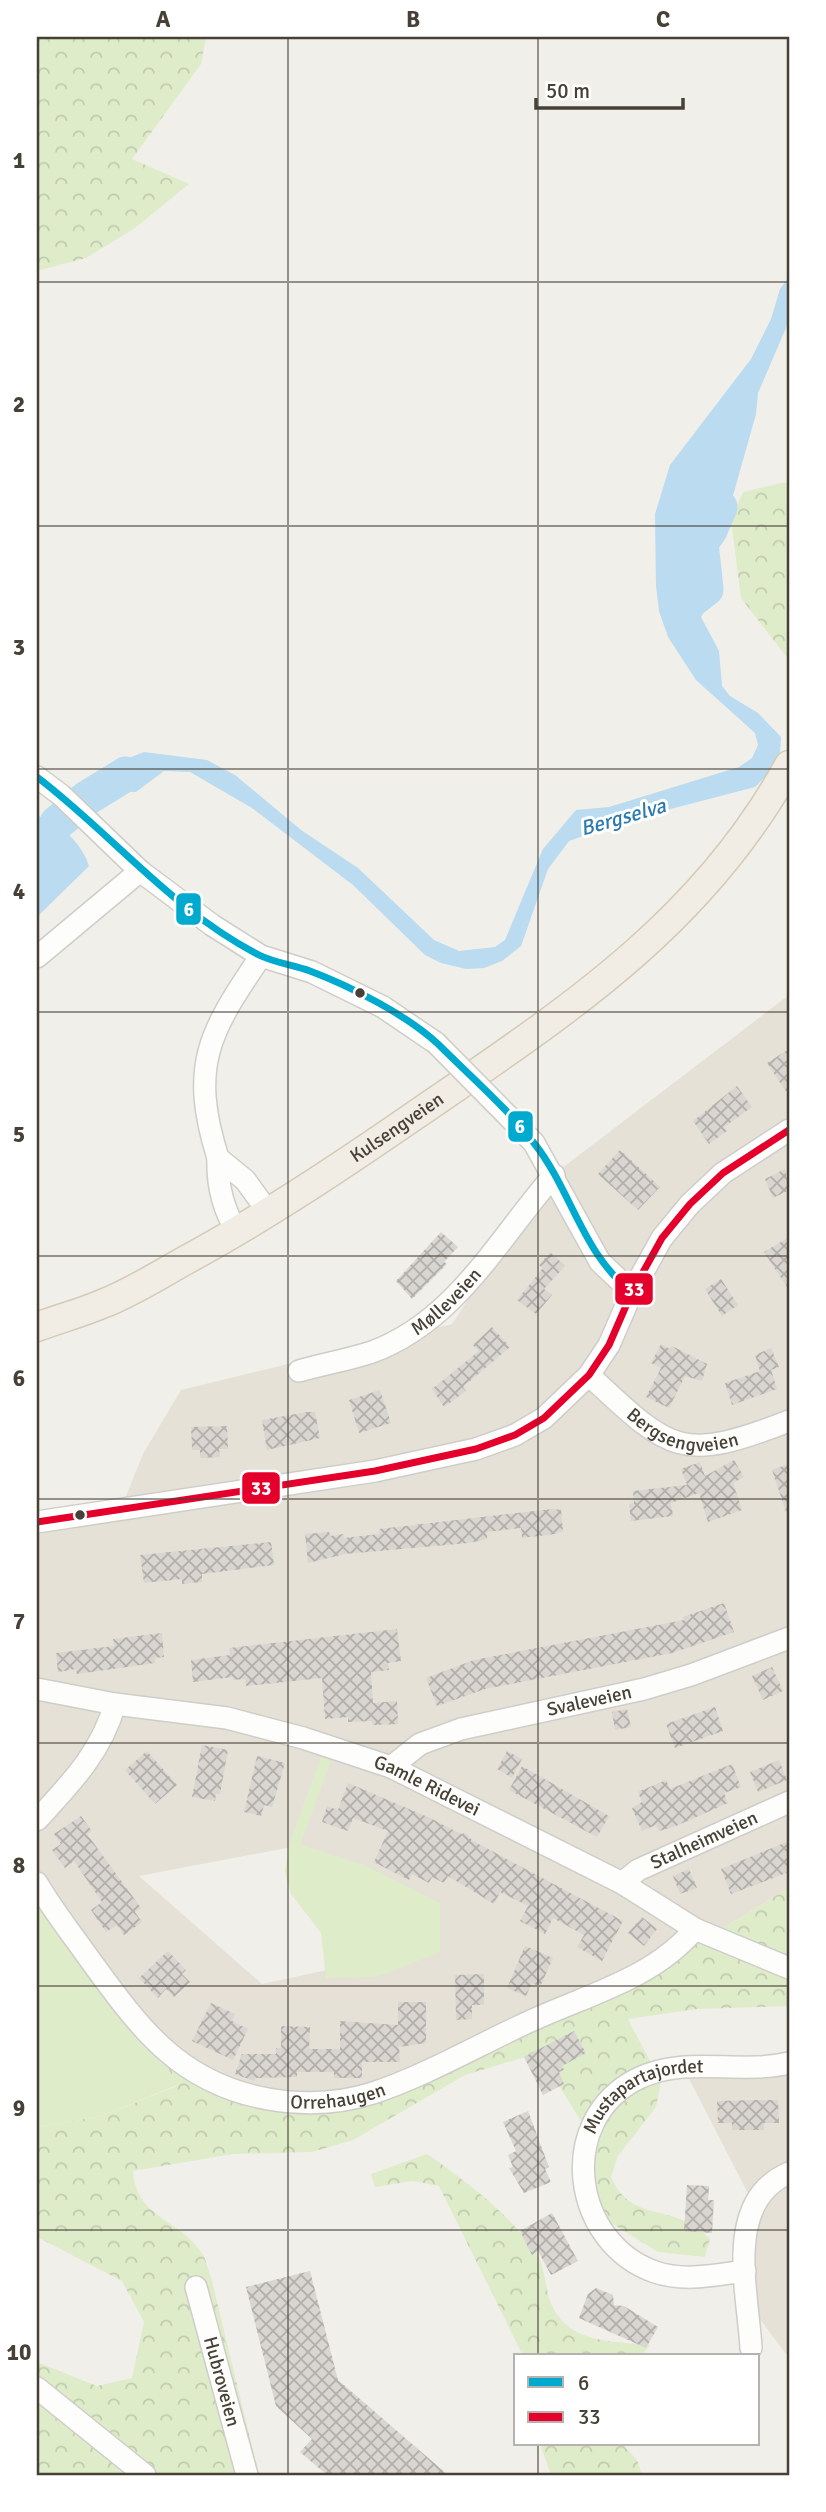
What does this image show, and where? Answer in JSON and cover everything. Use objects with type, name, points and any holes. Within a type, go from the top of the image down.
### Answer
[{"type":"main road","name":"Kulsengveien","points":[[37,1327],[103,1304],[269,1213],[589,994],[655,938],[715,873],[770,800],[789,765]]},
{"type":"street","points":[[37,777],[61,795],[140,871],[177,902],[261,956],[312,972],[411,1023],[436,1042],[534,1143],[600,1262],[632,1292]]},
{"type":"street","points":[[37,957],[140,871]]},
{"type":"street","points":[[237,1232],[224,1206],[217,1178],[218,1158],[204,1106],[205,1063],[219,1021],[261,956]]},
{"type":"street","points":[[37,1522],[267,1489],[475,1449],[516,1435],[544,1418],[589,1375],[608,1345],[632,1292],[662,1238],[690,1204],[723,1173],[789,1130]]},
{"type":"street","points":[[218,1158],[245,1180],[269,1213]]},
{"type":"street","name":"Mølleveien","points":[[299,1371],[371,1352],[404,1336],[435,1315],[467,1284],[554,1175]]},
{"type":"street","name":"Bergsengveien","points":[[589,1375],[641,1422],[668,1441],[689,1447],[720,1446],[789,1421]]},
{"type":"street","name":"Svaleveien","points":[[391,1767],[420,1744],[461,1729],[644,1689],[691,1675],[789,1638]]},
{"type":"street","name":"Gamle Ridevei","points":[[37,1689],[115,1704],[227,1718],[391,1767],[622,1883],[695,1929],[789,1968]]},
{"type":"street","points":[[37,1821],[97,1751],[107,1731],[115,1704]]},
{"type":"street","name":"Stalheimveien","points":[[622,1883],[638,1870],[789,1802]]},
{"type":"street","name":"Orrehaugen","points":[[37,1883],[133,2020],[182,2066],[208,2081],[242,2094],[311,2104],[372,2093],[569,2003],[631,1979],[677,1950],[695,1929]]},
{"type":"street","name":"Mustapartajordet","points":[[745,2271],[703,2277],[676,2277],[648,2269],[624,2256],[601,2232],[589,2207],[582,2175],[585,2143],[605,2105],[619,2091],[647,2075],[687,2066],[748,2068],[789,2063]]},
{"type":"street","points":[[751,2348],[745,2271],[746,2228],[752,2209],[765,2189],[789,2173]]},
{"type":"street","name":"Hubroveien","points":[[195,2287],[247,2475]]},
{"type":"street","points":[[37,2388],[145,2475]]},
{"type":"shaded area","points":[[789,995],[789,1888],[652,1971],[325,2102],[170,2067],[37,1893],[37,1528],[116,1521],[143,1454],[181,1390],[452,1324],[549,1178]],"holes":[[[297,1846],[434,1947],[262,1984],[139,1876]]]},
{"type":"shaded area","points":[[685,2071],[789,2074],[789,2358],[730,2279],[755,2207]]},
{"type":"green space","points":[[37,37],[206,37],[201,64],[132,159],[189,184],[135,228],[86,258],[37,271]]},
{"type":"green space","points":[[789,483],[789,660],[741,598],[731,520],[743,492]]},
{"type":"green space","points":[[323,1751],[333,1755],[300,1845],[362,1864],[440,1903],[440,1952],[377,1977],[326,1978],[321,1933],[291,1894],[285,1872],[289,1845]]},
{"type":"green space","points":[[789,1888],[789,2006],[697,2009],[628,2019],[661,2082],[656,2107],[618,2156],[611,2177],[618,2190],[636,2205],[680,2219],[702,2231],[710,2239],[705,2257],[658,2252],[608,2221],[578,2177],[585,2128],[539,2053],[465,2075],[353,2140],[312,2152],[233,2154],[133,2171],[136,2187],[150,2209],[182,2232],[204,2257],[259,2475],[37,2475],[37,2362],[97,2386],[132,2378],[144,2322],[122,2281],[37,2237],[37,2127],[102,2116],[177,2086],[164,2059],[170,2067],[326,2102],[652,1971]]},
{"type":"green space","points":[[37,1893],[164,2059],[177,2085],[102,2116],[37,2127]]},
{"type":"green space","points":[[427,2154],[486,2199],[526,2239],[540,2259],[550,2301],[567,2325],[592,2338],[650,2345],[643,2354],[522,2354],[439,2186],[413,2181],[375,2187],[371,2174]]},
{"type":"green space","points":[[541,2446],[624,2446],[637,2460],[642,2475],[551,2475]]},
{"type":"water","points":[[789,277],[789,321],[758,393],[756,414],[723,531],[702,547],[701,557],[709,596],[701,617],[719,651],[722,686],[730,696],[758,713],[781,737],[780,755],[772,770],[755,787],[632,819],[569,841],[548,869],[521,946],[502,961],[484,968],[466,969],[441,963],[425,955],[353,885],[252,808],[190,772],[164,771],[136,792],[114,791],[91,804],[83,795],[111,765],[144,752],[207,760],[235,775],[301,830],[358,868],[434,940],[459,951],[495,947],[505,940],[543,849],[576,810],[609,807],[739,767],[752,758],[758,745],[755,733],[696,680],[668,637],[659,611],[656,586],[655,514],[670,465],[751,359],[771,319],[780,289]]},
{"type":"water","points":[[38,816],[54,823],[69,835],[89,866],[37,917]]},
{"type":"building","points":[[789,1049],[789,1096],[767,1063]]},
{"type":"building","points":[[737,1086],[752,1107],[724,1127],[727,1131],[709,1144],[693,1121]]},
{"type":"building","points":[[620,1150],[660,1187],[638,1210],[598,1174]]},
{"type":"building","points":[[785,1169],[789,1190],[773,1198],[765,1179]]},
{"type":"building","points":[[441,1232],[458,1247],[444,1262],[447,1264],[412,1299],[396,1281]]},
{"type":"building","points":[[789,1237],[789,1290],[764,1252]]},
{"type":"building","points":[[550,1252],[565,1266],[544,1289],[552,1295],[536,1314],[517,1300],[543,1268],[539,1265]]},
{"type":"building","points":[[721,1279],[738,1305],[722,1316],[705,1289]]},
{"type":"building","points":[[492,1327],[510,1347],[463,1387],[466,1391],[444,1407],[432,1389],[479,1351],[473,1345]]},
{"type":"building","points":[[661,1344],[670,1349],[672,1346],[707,1364],[702,1381],[685,1376],[669,1408],[646,1397],[661,1368],[651,1363]]},
{"type":"building","points":[[771,1348],[779,1367],[771,1370],[777,1389],[732,1405],[725,1383],[760,1371],[755,1355]]},
{"type":"building","points":[[380,1390],[391,1423],[359,1433],[349,1400]]},
{"type":"building","points":[[315,1412],[320,1438],[267,1450],[262,1420]]},
{"type":"building","points":[[227,1426],[228,1449],[219,1449],[220,1457],[200,1458],[200,1450],[192,1450],[191,1427]]},
{"type":"building","points":[[734,1460],[744,1477],[733,1483],[742,1510],[708,1522],[699,1493],[671,1503],[673,1516],[631,1521],[629,1504],[634,1503],[633,1491],[687,1485],[681,1469],[700,1462],[705,1476]]},
{"type":"building","points":[[789,1464],[789,1511],[786,1512],[772,1470]]},
{"type":"building","points":[[561,1510],[563,1531],[555,1534],[522,1538],[521,1528],[487,1532],[487,1539],[469,1543],[345,1554],[308,1563],[305,1534],[329,1532],[330,1536],[343,1534],[344,1538],[379,1534],[379,1529]]},
{"type":"building","points":[[271,1542],[274,1565],[202,1574],[202,1582],[182,1584],[182,1579],[144,1583],[140,1555]]},
{"type":"building","points":[[724,1603],[734,1632],[672,1653],[485,1689],[437,1706],[426,1678],[474,1660],[684,1620],[683,1617]]},
{"type":"building","points":[[397,1629],[401,1661],[388,1663],[389,1670],[371,1672],[373,1703],[397,1701],[398,1724],[348,1722],[348,1717],[325,1719],[322,1678],[246,1686],[245,1679],[233,1680],[233,1677],[193,1682],[191,1660],[230,1655],[229,1648]]},
{"type":"building","points":[[162,1633],[164,1657],[155,1658],[155,1663],[77,1674],[76,1669],[58,1672],[56,1653],[114,1646],[113,1639]]},
{"type":"building","points":[[772,1667],[783,1691],[763,1700],[752,1676]]},
{"type":"building","points":[[715,1707],[723,1731],[675,1748],[666,1724]]},
{"type":"building","points":[[627,1709],[631,1727],[615,1730],[612,1712]]},
{"type":"building","points":[[202,1745],[228,1750],[220,1794],[216,1794],[215,1801],[192,1797]]},
{"type":"building","points":[[147,1751],[177,1785],[155,1804],[125,1770]]},
{"type":"building","points":[[507,1751],[522,1759],[512,1778],[497,1769]]},
{"type":"building","points":[[257,1756],[285,1763],[272,1807],[264,1805],[261,1816],[244,1812]]},
{"type":"building","points":[[779,1760],[787,1780],[758,1792],[750,1772]]},
{"type":"building","points":[[732,1764],[741,1787],[724,1793],[728,1803],[676,1826],[659,1831],[656,1825],[642,1831],[632,1808],[642,1802],[638,1792],[666,1780],[670,1789]]},
{"type":"building","points":[[522,1766],[609,1816],[597,1837],[509,1790]]},
{"type":"building","points":[[348,1783],[461,1834],[465,1833],[473,1841],[623,1921],[602,1961],[577,1947],[584,1935],[553,1918],[545,1934],[520,1921],[528,1906],[500,1892],[494,1904],[448,1876],[444,1883],[432,1877],[429,1883],[412,1874],[409,1880],[374,1862],[388,1831],[353,1818],[348,1831],[322,1822],[327,1806],[338,1810]]},
{"type":"building","points":[[81,1816],[92,1831],[87,1834],[141,1908],[135,1912],[142,1922],[124,1935],[117,1925],[106,1932],[91,1910],[102,1902],[74,1861],[65,1868],[52,1850],[61,1844],[54,1834]]},
{"type":"building","points":[[789,1841],[789,1872],[731,1894],[721,1869]]},
{"type":"building","points":[[689,1869],[697,1888],[680,1894],[673,1876]]},
{"type":"building","points":[[642,1917],[657,1929],[644,1946],[628,1933]]},
{"type":"building","points":[[525,1946],[553,1958],[540,1987],[532,1983],[526,1996],[507,1988]]},
{"type":"building","points":[[168,1951],[186,1970],[182,1974],[190,1982],[174,1997],[166,1989],[158,1998],[139,1978]]},
{"type":"building","points":[[484,1974],[484,2005],[472,2005],[472,2019],[456,2020],[455,1975]]},
{"type":"building","points":[[398,2002],[426,2002],[426,2043],[399,2047],[400,2062],[362,2062],[362,2078],[334,2078],[334,2072],[297,2072],[297,2077],[255,2078],[254,2081],[235,2074],[242,2054],[276,2054],[276,2048],[281,2048],[281,2026],[310,2027],[309,2049],[340,2049],[340,2021],[398,2025]]},
{"type":"building","points":[[211,2003],[235,2014],[232,2021],[248,2029],[233,2060],[192,2041]]},
{"type":"building","points":[[574,2031],[586,2053],[562,2066],[564,2070],[559,2072],[564,2084],[543,2095],[524,2057]]},
{"type":"building","points":[[778,2100],[779,2123],[764,2123],[764,2130],[732,2130],[732,2123],[718,2123],[717,2101]]},
{"type":"building","points":[[528,2111],[549,2167],[545,2169],[551,2182],[524,2193],[509,2168],[513,2167],[508,2155],[516,2151],[503,2122]]},
{"type":"building","points":[[687,2185],[709,2186],[708,2200],[714,2200],[712,2233],[684,2231]]},
{"type":"building","points":[[552,2213],[578,2261],[551,2275],[538,2251],[532,2255],[520,2231]]},
{"type":"building","points":[[310,2271],[338,2380],[448,2475],[327,2475],[300,2452],[312,2439],[276,2406],[246,2287]]},
{"type":"building","points":[[596,2288],[613,2295],[614,2305],[624,2306],[658,2327],[646,2348],[579,2318],[588,2294]]},
{"type":"waterway","points":[[689,602],[706,589],[701,543],[720,507]]},
{"type":"waterway","name":"Bergselva","points":[[57,823],[87,798],[126,774]]},
{"type":"transit line","name":"6","points":[[37,777],[171,895],[228,937],[265,958],[310,971],[360,993],[411,1022],[438,1044],[524,1130],[547,1162],[589,1241],[615,1277],[632,1292]]},
{"type":"transit line","name":"33","points":[[37,1522],[375,1471],[476,1449],[515,1435],[544,1418],[589,1375],[609,1345],[632,1292],[662,1238],[690,1204],[723,1173],[789,1130]]}]
